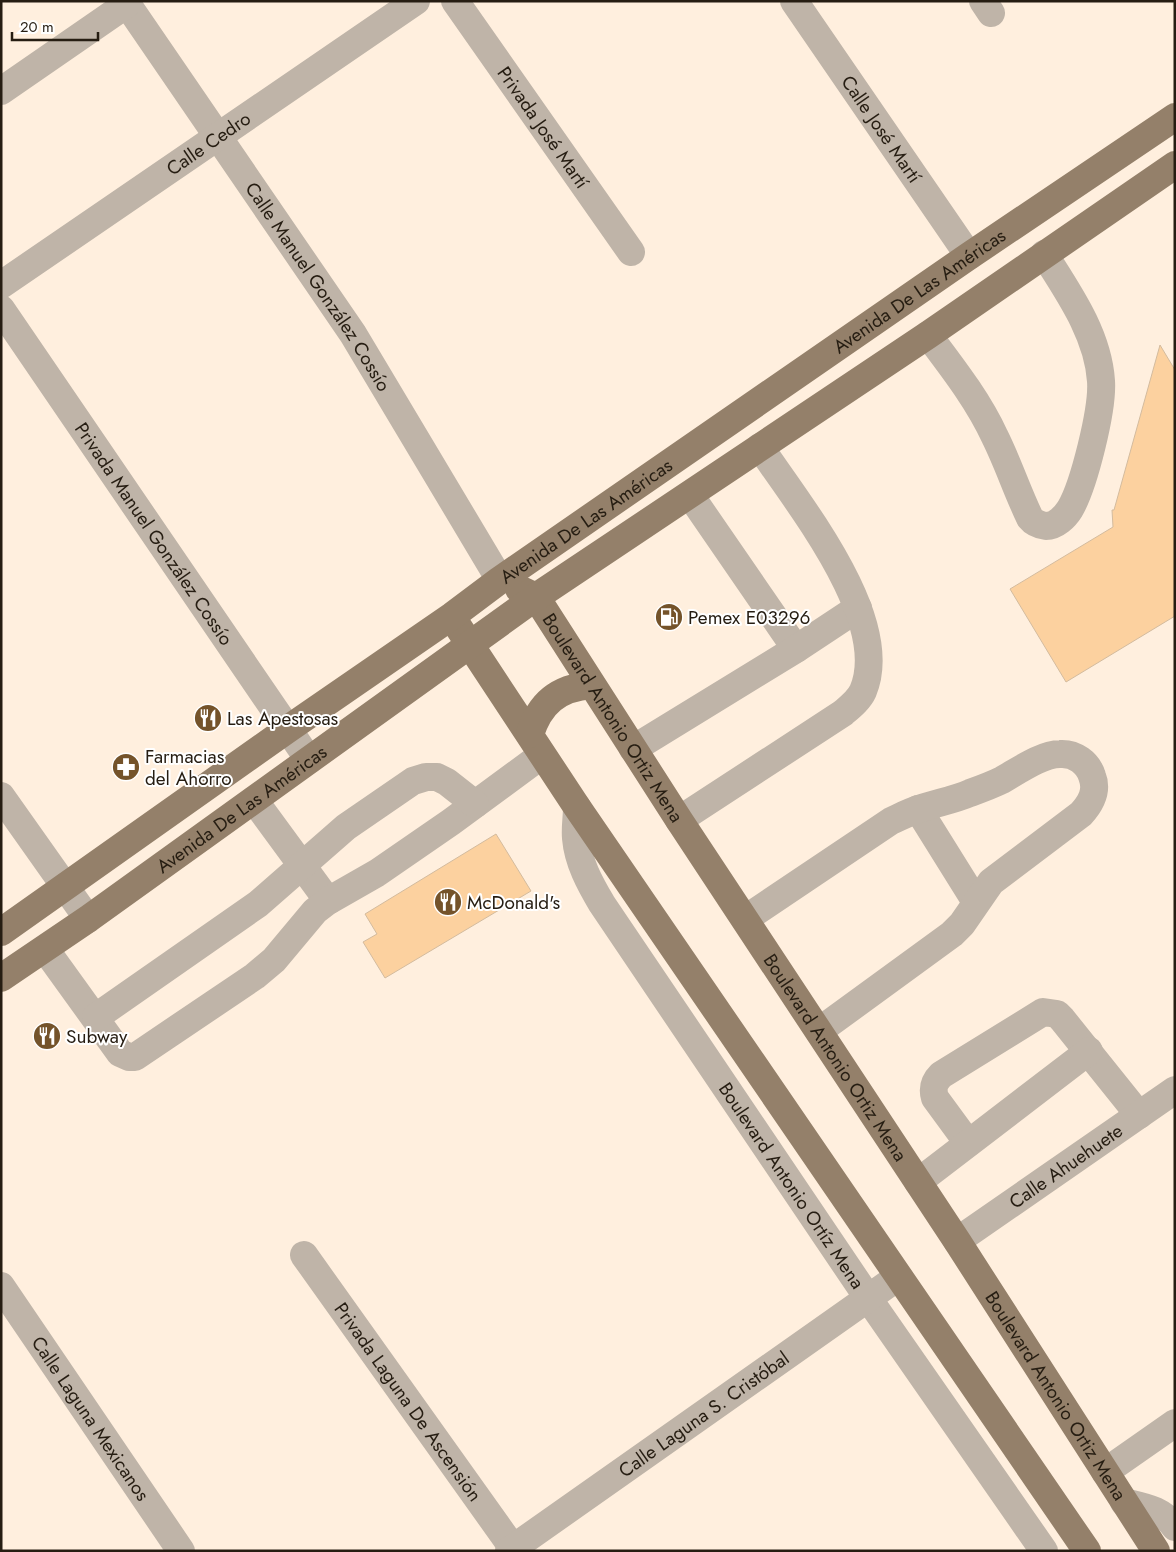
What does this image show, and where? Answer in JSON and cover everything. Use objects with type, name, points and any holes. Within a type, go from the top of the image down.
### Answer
[{"type":"main road","name":"Avenida De Las Américas","points":[[1,932],[288,729],[452,616],[500,580],[968,256],[1175,117]]},
{"type":"main road","name":"Avenida De Las Américas","points":[[1,978],[88,919],[536,597],[690,495],[1175,165]]},
{"type":"main road","name":"Boulevard Antonio Ortiz Mena","points":[[500,580],[536,597],[679,820],[957,1241],[1156,1551]]},
{"type":"main road","points":[[452,616],[577,807],[1087,1551]]},
{"type":"main road","points":[[536,744],[534,721],[542,709],[564,691],[577,686],[591,685]]},
{"type":"street","name":"Calle Cedro","points":[[1,285],[416,1]]},
{"type":"street","name":"Privada José Martí","points":[[455,1],[631,252]]},
{"type":"street","name":"Calle José Martí","points":[[794,1],[968,256]]},
{"type":"street","name":"Calle Manuel González Cossío","points":[[126,3],[353,334],[500,580]]},
{"type":"street","points":[[1,91],[126,3]]},
{"type":"street","points":[[928,334],[984,415],[1030,518],[1034,523],[1041,525],[1049,526],[1056,523],[1070,510],[1090,453],[1101,399],[1101,380],[1096,356],[1084,323],[1072,298],[1044,254]]},
{"type":"street","name":"Privada Manuel González Cossío","points":[[1,309],[309,760]]},
{"type":"street","points":[[679,820],[843,713],[862,693],[868,675],[866,639],[858,608],[842,571],[830,550],[760,447]]},
{"type":"street","points":[[690,495],[796,648]]},
{"type":"street","points":[[633,749],[858,608]]},
{"type":"street","points":[[45,949],[96,1017],[120,1053],[129,1057],[140,1054],[255,976],[274,960],[310,916],[328,901],[377,873],[475,804],[536,744]]},
{"type":"street","points":[[744,919],[891,821],[918,809],[967,794],[1000,781],[1050,755],[1062,754],[1073,756],[1082,761],[1089,769],[1093,778],[1094,792],[1089,804],[1081,814],[992,882],[962,924],[952,934],[819,1032]]},
{"type":"street","points":[[96,1017],[258,904],[346,827],[419,778],[431,776],[442,779],[475,804]]},
{"type":"street","points":[[1,796],[88,919]]},
{"type":"street","points":[[254,800],[328,901]]},
{"type":"street","name":"Boulevard Antonio Ortíz Mena","points":[[577,807],[576,838],[580,859],[590,884],[602,904],[1039,1549]]},
{"type":"street","points":[[918,809],[976,902]]},
{"type":"street","points":[[968,1143],[935,1098],[932,1091],[934,1084],[941,1075],[1042,1012],[1057,1014],[1139,1114]]},
{"type":"street","points":[[918,1182],[1089,1051]]},
{"type":"street","name":"Calle Ahuehuete","points":[[957,1241],[1175,1090]]},
{"type":"street","name":"Privada Laguna De Ascensión","points":[[304,1255],[512,1550]]},
{"type":"street","name":"Calle Laguna S. Cristóbal","points":[[512,1550],[898,1277]]},
{"type":"street","name":"Calle Laguna Mexicanos","points":[[1,1286],[181,1551]]},
{"type":"street","points":[[1104,1472],[1175,1423]]},
{"type":"street","points":[[1124,1502],[1162,1513],[1175,1527]]},
{"type":"building","points":[[1160,345],[1175,370],[1175,616],[1066,682],[1010,589],[1113,527],[1112,510],[1114,510]]},
{"type":"building","name":"McDonald's","points":[[496,834],[531,891],[385,978],[363,942],[377,934],[365,914]]},
{"type":"place","name":"Pemex E03296","points":[[669,617]]},
{"type":"place","name":"Las Apestosas","points":[[208,718]]},
{"type":"place","name":"Farmacias del Ahorro","points":[[126,767]]},
{"type":"place","name":"McDonald's","points":[[448,902]]},
{"type":"place","name":"Subway","points":[[47,1036]]}]
